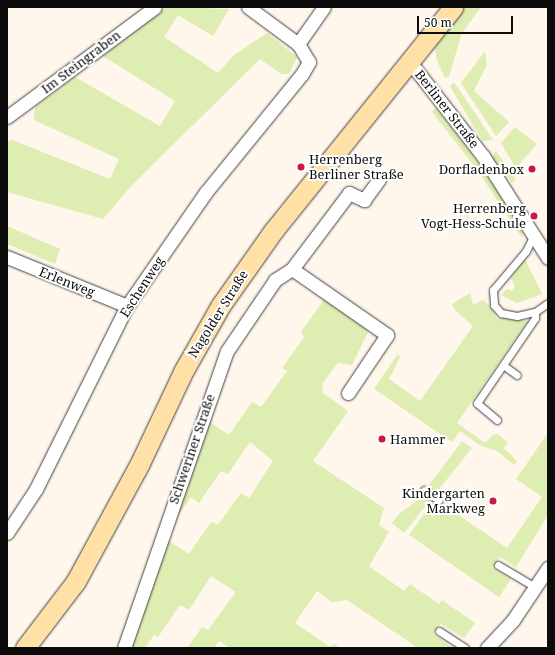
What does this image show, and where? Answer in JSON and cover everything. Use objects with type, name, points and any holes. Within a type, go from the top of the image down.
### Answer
[{"type":"main road","name":"Nagolder Straße","points":[[25,648],[76,581],[140,463],[184,370],[221,305],[274,230],[453,7]]},
{"type":"street","name":"Im Steingraben","points":[[7,117],[155,7]]},
{"type":"street","points":[[248,7],[298,44],[324,7]]},
{"type":"street","name":"Eschenweg","points":[[7,533],[36,489],[127,306],[206,192],[302,74],[309,62],[298,44]]},
{"type":"street","name":"Berliner Straße","points":[[410,62],[483,156],[535,234],[548,258]]},
{"type":"street","name":"Schweriner Straße","points":[[124,648],[227,351],[275,280],[292,268],[349,193],[364,200],[379,179]]},
{"type":"street","name":"Erlenweg","points":[[7,257],[127,306]]},
{"type":"street","points":[[292,268],[387,335],[348,393]]},
{"type":"street","points":[[487,648],[513,620],[548,568]]},
{"type":"lane","points":[[535,234],[526,251],[493,290],[494,305],[501,313],[517,316],[535,312],[548,303]]},
{"type":"lane","points":[[497,420],[477,403],[535,318],[535,312]]},
{"type":"lane","points":[[503,365],[517,375]]},
{"type":"lane","points":[[424,490],[439,500]]},
{"type":"lane","points":[[498,565],[535,587]]},
{"type":"lane","points":[[439,631],[465,648]]},
{"type":"green space","points":[[166,7],[229,9],[213,36],[178,15],[164,37],[218,73],[234,55],[267,33],[297,57],[289,74],[281,74],[260,59],[132,185],[103,219],[7,192],[7,145],[10,139],[110,179],[119,159],[34,120],[35,107],[75,77],[160,126],[175,101],[103,56]]},
{"type":"green space","points":[[462,7],[481,7],[462,33],[449,76],[445,78],[437,61],[435,48],[443,30]]},
{"type":"green space","points":[[485,51],[487,65],[474,91],[509,122],[496,136],[461,83]]},
{"type":"green space","points":[[454,82],[493,140],[483,141],[450,86]]},
{"type":"green space","points":[[436,108],[480,165],[523,228],[522,238],[478,171],[432,112]]},
{"type":"green space","points":[[515,127],[537,144],[516,168],[501,143]]},
{"type":"green space","points":[[496,151],[516,180],[512,183],[492,158]]},
{"type":"green space","points":[[7,226],[60,249],[55,264],[7,244]]},
{"type":"green space","points":[[524,257],[542,294],[517,303],[501,295],[507,289],[512,291],[515,287],[511,278]]},
{"type":"green space","points":[[470,293],[473,305],[483,300],[492,308],[497,319],[503,317],[528,321],[457,423],[485,443],[493,435],[498,434],[508,443],[504,448],[517,461],[514,465],[497,451],[481,446],[460,431],[452,442],[374,389],[398,354],[400,357],[389,379],[420,401],[473,326],[455,310],[452,304]]},
{"type":"green space","points":[[325,298],[369,330],[352,365],[338,363],[322,384],[323,393],[348,411],[313,461],[384,508],[379,525],[389,532],[369,566],[404,591],[410,584],[439,604],[442,600],[475,623],[464,638],[441,624],[433,634],[453,648],[418,648],[347,600],[332,602],[317,591],[295,623],[330,647],[334,644],[340,648],[230,648],[219,641],[214,648],[187,648],[202,627],[208,630],[236,592],[211,576],[189,610],[180,605],[158,637],[154,635],[145,648],[129,648],[166,539],[189,554],[211,522],[218,525],[241,493],[249,498],[273,461],[250,442],[228,474],[221,471],[199,503],[191,497],[168,530],[207,420],[229,435],[252,402],[261,407],[287,371],[282,368],[304,337],[301,332]]},
{"type":"green space","points":[[548,433],[548,515],[516,567],[500,557],[493,568],[511,579],[499,597],[409,535],[435,499],[507,548],[542,497],[516,479]]},
{"type":"green space","points":[[462,441],[472,448],[404,533],[392,523],[400,513],[418,500]]},
{"type":"place","name":"Herrenberg Berliner Straße","points":[[301,167]]},
{"type":"place","name":"Dorfladenbox","points":[[532,169]]},
{"type":"place","name":"Herrenberg Vogt-Hess-Schule","points":[[534,216]]},
{"type":"place","name":"Hammer","points":[[382,439]]},
{"type":"place","name":"Kindergarten Markweg","points":[[493,501]]}]
